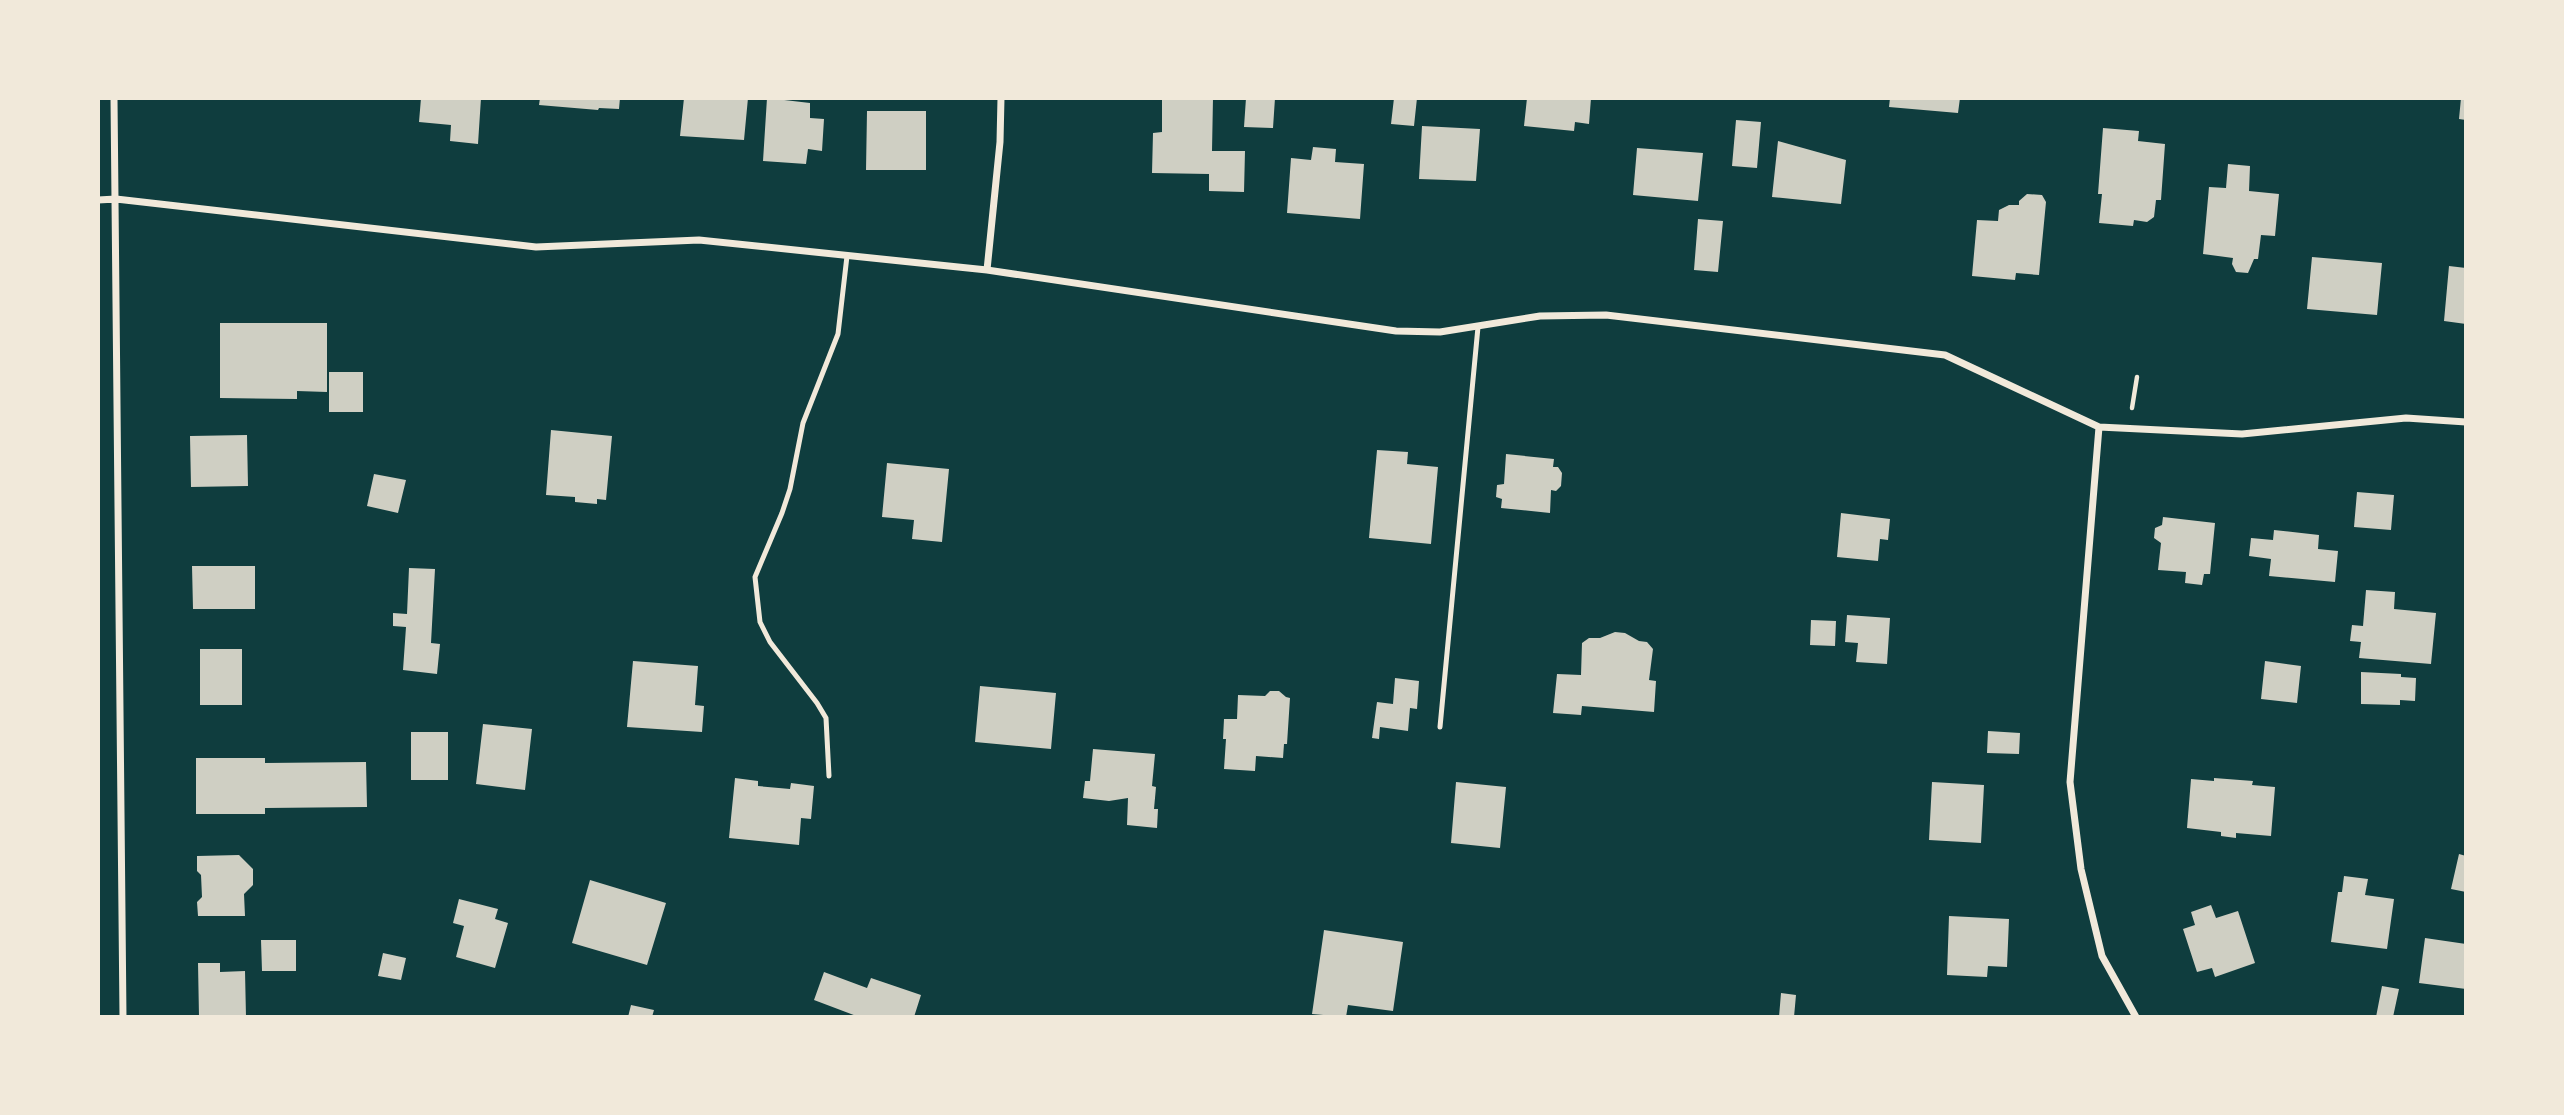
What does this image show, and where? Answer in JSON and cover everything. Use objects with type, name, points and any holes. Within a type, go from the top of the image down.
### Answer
[{"type":"street","points":[[114,98],[124,1017]]},
{"type":"street","points":[[987,270],[1000,142],[1000,98]]},
{"type":"street","points":[[98,200],[116,199],[537,247],[699,240],[987,270],[1396,331],[1440,332],[1540,316],[1606,315],[1945,355],[2099,428],[2242,434],[2406,418],[2466,422]]},
{"type":"street","points":[[2099,428],[2070,782],[2081,869],[2102,956],[2136,1017]]},
{"type":"lane","points":[[829,775],[826,718],[770,642],[760,622],[755,577],[782,513],[790,489],[803,423],[838,334],[847,256]]},
{"type":"lane","points":[[1440,727],[1478,327]]},
{"type":"building","points":[[421,98],[481,98],[478,144],[450,141],[451,125],[419,122]]},
{"type":"building","points":[[540,98],[620,98],[619,109],[598,110],[539,105]]},
{"type":"building","points":[[684,98],[748,98],[744,140],[680,136]]},
{"type":"building","points":[[767,98],[810,103],[810,118],[824,119],[822,151],[808,149],[806,164],[763,161]]},
{"type":"building","points":[[1162,98],[1213,98],[1212,151],[1245,151],[1244,192],[1209,191],[1209,174],[1152,173],[1153,133],[1162,132]]},
{"type":"building","points":[[1246,98],[1275,98],[1273,128],[1244,127]]},
{"type":"building","points":[[1394,98],[1417,98],[1414,126],[1391,124]]},
{"type":"building","points":[[1527,98],[1591,98],[1589,124],[1575,122],[1574,131],[1524,126]]},
{"type":"building","points":[[1890,98],[1960,98],[1958,113],[1889,107]]},
{"type":"building","points":[[2461,98],[2466,98],[2466,120],[2459,119]]},
{"type":"building","points":[[867,111],[926,111],[926,170],[866,170]]},
{"type":"building","points":[[1736,120],[1761,122],[1757,168],[1732,166]]},
{"type":"building","points":[[1422,126],[1480,129],[1476,181],[1419,179]]},
{"type":"building","points":[[2103,128],[2139,131],[2138,141],[2165,144],[2161,200],[2156,200],[2154,217],[2147,222],[2134,220],[2133,226],[2099,223],[2102,194],[2098,194]]},
{"type":"building","points":[[1778,141],[1846,160],[1841,204],[1772,197]]},
{"type":"building","points":[[1313,147],[1336,149],[1335,162],[1364,164],[1360,219],[1287,213],[1291,158],[1311,160]]},
{"type":"building","points":[[1637,148],[1703,153],[1698,201],[1633,195]]},
{"type":"building","points":[[2228,164],[2250,166],[2249,191],[2279,194],[2275,236],[2261,235],[2258,259],[2254,259],[2248,273],[2236,272],[2232,264],[2233,258],[2203,254],[2209,187],[2226,188]]},
{"type":"building","points":[[2027,194],[2042,195],[2046,202],[2039,275],[2016,273],[2015,280],[1972,276],[1977,220],[1998,221],[1999,210],[2009,205],[2019,205],[2019,201]]},
{"type":"building","points":[[1698,219],[1723,221],[1718,272],[1694,270]]},
{"type":"building","points":[[2312,257],[2382,263],[2377,315],[2307,309]]},
{"type":"building","points":[[2449,266],[2466,268],[2466,324],[2444,321]]},
{"type":"building","points":[[220,323],[327,323],[327,392],[297,391],[297,399],[220,398]]},
{"type":"building","points":[[329,372],[363,372],[363,412],[329,412]]},
{"type":"building","points":[[551,430],[612,436],[606,500],[597,499],[597,504],[575,502],[575,497],[546,495]]},
{"type":"building","points":[[247,435],[248,486],[191,487],[190,436]]},
{"type":"building","points":[[1377,450],[1408,452],[1407,464],[1438,467],[1431,544],[1369,538]]},
{"type":"building","points":[[1506,454],[1554,459],[1553,467],[1558,467],[1562,473],[1561,486],[1556,491],[1551,490],[1550,513],[1501,508],[1502,499],[1496,497],[1497,485],[1504,484]]},
{"type":"building","points":[[887,463],[949,469],[942,542],[912,539],[914,520],[882,517]]},
{"type":"building","points":[[374,474],[406,480],[398,513],[367,506]]},
{"type":"building","points":[[2357,492],[2394,495],[2391,530],[2354,527]]},
{"type":"building","points":[[1841,513],[1890,519],[1888,540],[1880,539],[1878,561],[1837,557]]},
{"type":"building","points":[[2163,517],[2215,523],[2210,574],[2204,574],[2202,585],[2185,583],[2186,572],[2158,570],[2161,543],[2154,538],[2155,528],[2162,525]]},
{"type":"building","points":[[2274,530],[2319,535],[2318,549],[2338,551],[2335,582],[2269,576],[2271,559],[2249,556],[2251,538],[2273,540]]},
{"type":"building","points":[[192,566],[255,566],[255,609],[193,609]]},
{"type":"building","points":[[409,568],[435,569],[431,643],[440,644],[437,674],[403,670],[406,627],[393,626],[393,613],[407,614]]},
{"type":"building","points":[[2366,590],[2395,592],[2394,609],[2436,613],[2431,664],[2359,658],[2361,642],[2350,641],[2352,625],[2363,626]]},
{"type":"building","points":[[1847,615],[1890,618],[1887,664],[1856,662],[1858,643],[1845,642]]},
{"type":"building","points":[[1811,620],[1836,621],[1835,646],[1810,645]]},
{"type":"building","points":[[1615,632],[1647,642],[1653,649],[1649,680],[1656,681],[1654,712],[1582,706],[1581,715],[1553,713],[1557,674],[1581,675],[1582,643],[1589,638],[1600,638]]},
{"type":"building","points":[[200,649],[242,649],[242,705],[200,705]]},
{"type":"building","points":[[633,661],[698,666],[695,705],[704,706],[702,732],[627,727]]},
{"type":"building","points":[[2265,661],[2301,666],[2297,703],[2261,699]]},
{"type":"building","points":[[2361,672],[2401,674],[2401,677],[2416,678],[2415,701],[2400,700],[2400,705],[2361,704]]},
{"type":"building","points":[[1395,678],[1419,681],[1417,709],[1410,708],[1408,731],[1380,727],[1379,739],[1372,738],[1377,702],[1393,704]]},
{"type":"building","points":[[980,686],[1056,693],[1051,749],[975,742]]},
{"type":"building","points":[[1270,691],[1279,691],[1290,698],[1287,744],[1284,744],[1283,758],[1256,756],[1255,771],[1224,769],[1224,719],[1237,719],[1238,695],[1265,696]]},
{"type":"building","points":[[483,724],[532,729],[525,790],[476,784]]},
{"type":"building","points":[[1988,731],[2020,733],[2019,754],[1987,753]]},
{"type":"building","points":[[411,732],[448,732],[448,780],[411,780]]},
{"type":"building","points":[[1093,749],[1155,754],[1152,786],[1156,787],[1154,809],[1158,809],[1157,828],[1127,825],[1128,798],[1109,801],[1083,798],[1085,781],[1090,781]]},
{"type":"building","points":[[196,758],[265,758],[265,763],[366,762],[367,807],[265,808],[265,814],[196,814]]},
{"type":"building","points":[[735,778],[758,781],[758,786],[790,789],[791,783],[814,786],[811,819],[801,818],[799,845],[729,838]]},
{"type":"building","points":[[2214,778],[2253,781],[2252,785],[2275,787],[2271,836],[2236,833],[2236,838],[2221,836],[2221,832],[2187,828],[2191,779],[2214,781]]},
{"type":"building","points":[[1456,782],[1506,787],[1500,848],[1451,843]]},
{"type":"building","points":[[1932,782],[1984,785],[1981,843],[1929,840]]},
{"type":"building","points":[[2459,854],[2466,856],[2466,892],[2451,889]]},
{"type":"building","points":[[239,855],[253,869],[253,885],[244,894],[245,916],[198,916],[197,902],[202,897],[197,856]]},
{"type":"building","points":[[2344,876],[2368,879],[2365,895],[2394,899],[2387,949],[2331,942],[2338,892],[2342,892]]},
{"type":"building","points":[[590,880],[666,903],[647,965],[572,943]]},
{"type":"building","points":[[459,899],[498,909],[495,919],[508,923],[495,968],[456,957],[464,926],[453,923]]},
{"type":"building","points":[[2211,905],[2216,918],[2238,911],[2255,963],[2215,977],[2212,968],[2197,972],[2183,929],[2195,925],[2191,912]]},
{"type":"building","points":[[1949,916],[2009,919],[2007,967],[1988,966],[1987,977],[1947,975]]},
{"type":"building","points":[[1324,930],[1403,942],[1393,1011],[1348,1005],[1346,1017],[1312,1014]]},
{"type":"building","points":[[2425,938],[2466,944],[2466,989],[2419,983]]},
{"type":"building","points":[[261,940],[296,940],[296,971],[262,971]]},
{"type":"building","points":[[383,953],[406,958],[401,980],[378,976]]},
{"type":"building","points":[[198,963],[220,963],[220,972],[245,971],[246,1017],[199,1017]]},
{"type":"building","points":[[824,972],[867,988],[871,978],[921,995],[914,1017],[859,1017],[814,1000]]},
{"type":"building","points":[[2382,986],[2399,989],[2393,1017],[2376,1017]]},
{"type":"building","points":[[1781,993],[1796,995],[1794,1017],[1779,1017]]},
{"type":"building","points":[[631,1005],[654,1010],[652,1017],[628,1017]]}]
